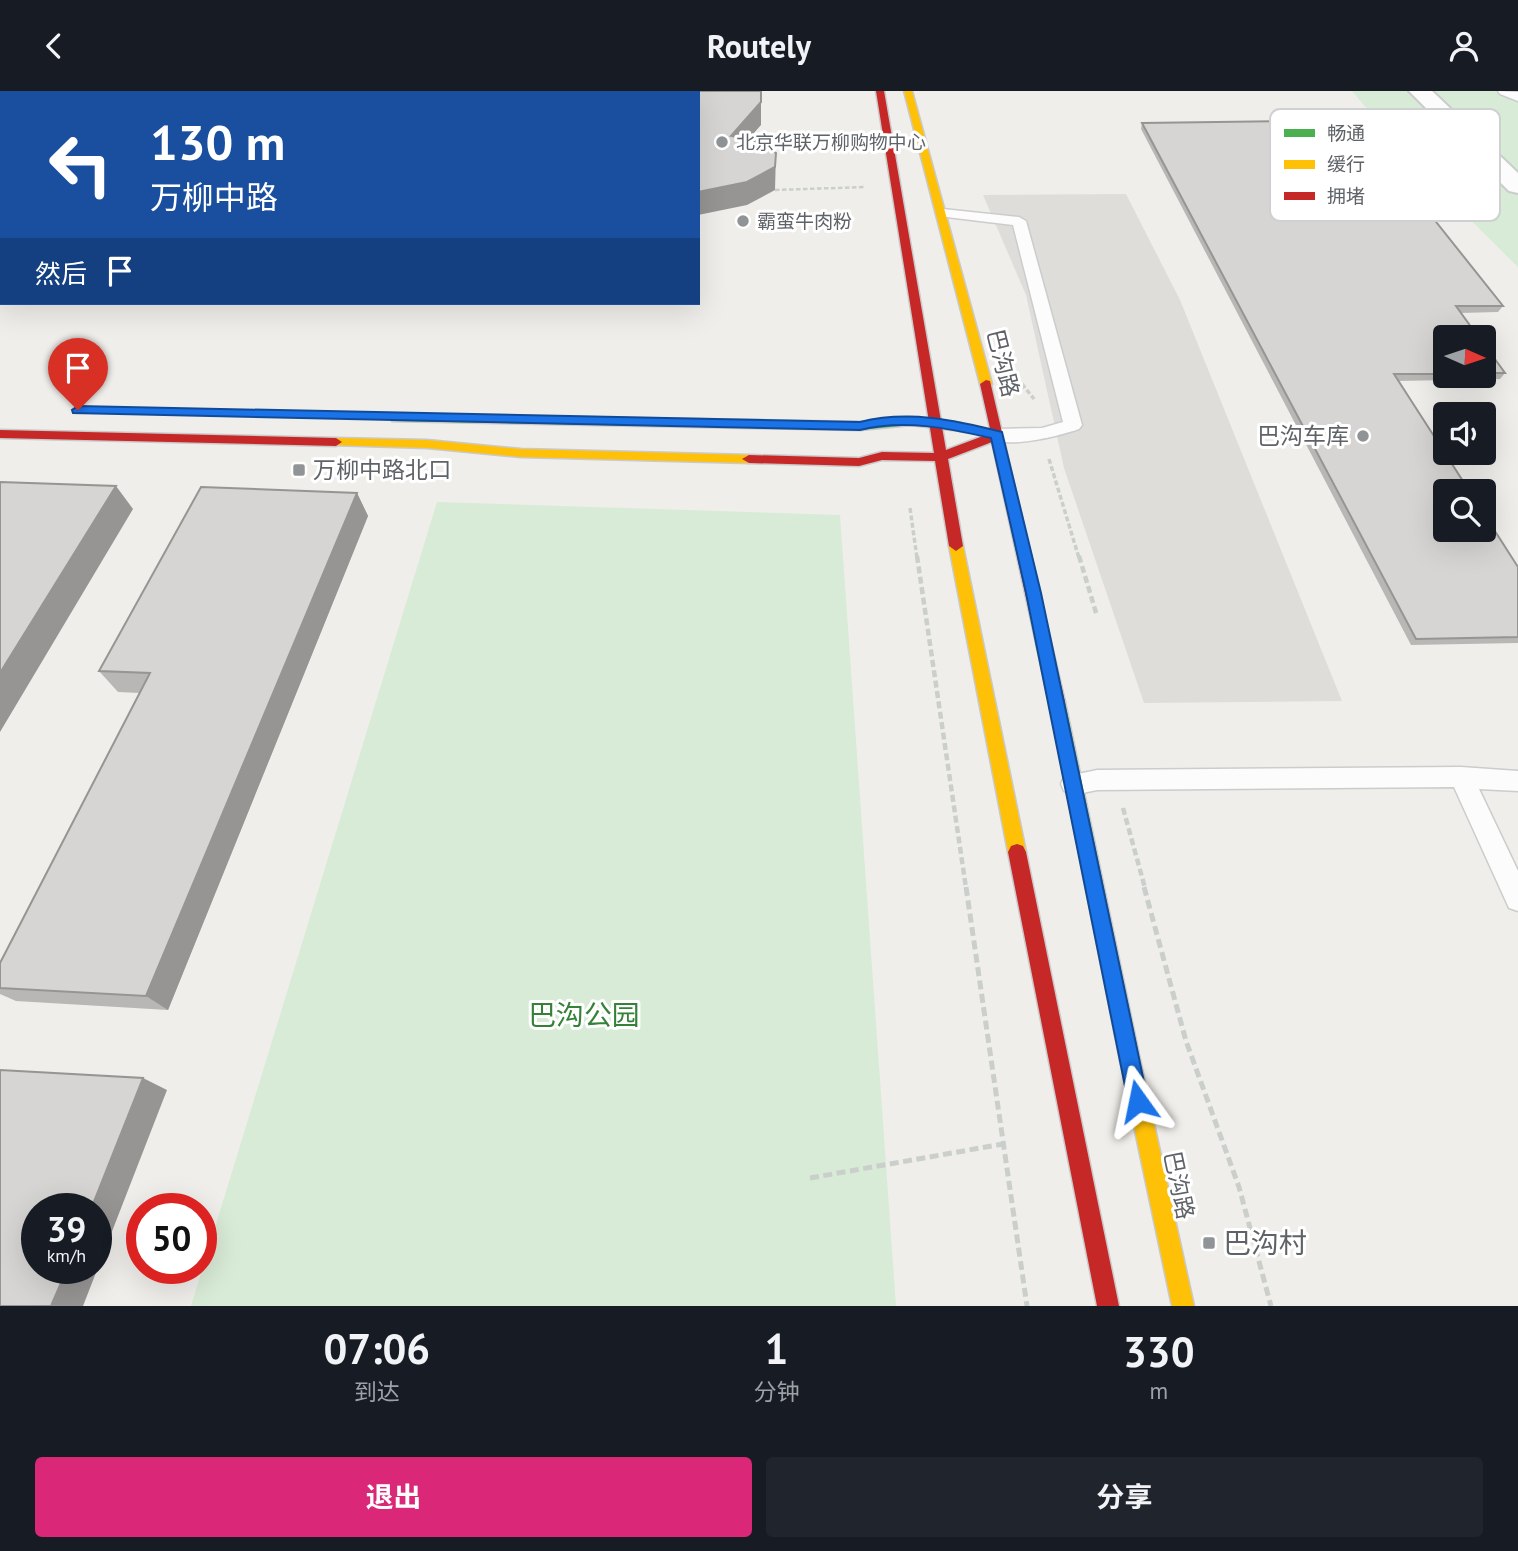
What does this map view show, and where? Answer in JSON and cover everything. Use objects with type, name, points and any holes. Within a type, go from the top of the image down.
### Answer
[{"type":"main road","points":[[880,91],[940,457],[1108,1306]]},
{"type":"main road","name":"巴沟路","points":[[908,91],[943,212],[997,435],[1183,1306]]},
{"type":"main road","points":[[379,418],[578,419],[860,426],[880,421],[936,421],[997,435]]},
{"type":"main road","points":[[0,434],[427,444],[521,453],[859,462],[882,456],[940,457],[997,435]]},
{"type":"street","points":[[1420,91],[1439,109]]},
{"type":"street","points":[[1500,169],[1518,186]]},
{"type":"lane","points":[[1504,91],[1518,97]]},
{"type":"lane","points":[[943,212],[1018,221],[1073,425],[1042,434],[997,435]]},
{"type":"lane","points":[[1073,784],[1106,779],[1461,777],[1518,781]]},
{"type":"lane","points":[[1461,777],[1518,899]]},
{"type":"path","points":[[775,190],[870,187]]},
{"type":"path","points":[[905,456],[906,487],[1027,1306]]},
{"type":"path","points":[[810,1178],[1003,1144]]},
{"type":"shaded area","points":[[1126,194],[1180,300],[1342,701],[1144,703],[1064,468],[1026,295],[983,195]]},
{"type":"green space","points":[[1352,91],[1518,91],[1518,267],[1472,221],[1500,221],[1500,109],[1367,109]]},
{"type":"green space","name":"巴沟公园","points":[[437,502],[840,515],[896,1306],[191,1306],[198,1284],[217,1284],[217,1221]]},
{"type":"building","name":"北京华联万柳购物中心","points":[[700,91],[761,91],[761,102],[731,136],[759,142],[776,153],[775,167],[747,182],[700,192]]},
{"type":"building","name":"巴沟车库","points":[[1270,121],[1270,221],[1435,221],[1503,306],[1456,306],[1470,325],[1433,325],[1433,374],[1394,374],[1433,435],[1433,465],[1453,465],[1462,479],[1433,479],[1433,542],[1496,542],[1496,533],[1518,567],[1518,637],[1416,639],[1142,123]]},
{"type":"building","points":[[1496,361],[1505,373],[1496,373]]},
{"type":"building","points":[[0,482],[116,486],[0,673]]},
{"type":"building","points":[[201,487],[357,493],[146,996],[0,988],[0,963],[150,673],[99,671]]},
{"type":"building","points":[[0,1070],[143,1078],[97,1193],[21,1193],[21,1284],[61,1284],[51,1306],[0,1306]]},
{"type":"traffic: fast","points":[[396,418],[860,426],[911,421],[961,427]]},
{"type":"traffic: fast","points":[[1057,702],[1130,1060]]},
{"type":"traffic: slow","points":[[908,91],[986,384]]},
{"type":"traffic: slow","points":[[336,442],[427,444],[521,453],[749,459]]},
{"type":"traffic: slow","points":[[956,546],[1017,852]]},
{"type":"traffic: slow","points":[[1130,1060],[1183,1306]]},
{"type":"traffic: jam","points":[[880,91],[956,546]]},
{"type":"traffic: jam","points":[[986,384],[1057,702]]},
{"type":"traffic: jam","points":[[0,434],[336,442]]},
{"type":"traffic: jam","points":[[749,459],[859,462],[882,456],[940,457],[997,435]]},
{"type":"traffic: jam","points":[[1017,852],[1108,1306]]},
{"type":"place","name":"北京华联万柳购物中心","points":[[722,142]]},
{"type":"place","name":"霸蛮牛肉粉","points":[[743,221]]},
{"type":"place","name":"巴沟车库","points":[[1363,436]]},
{"type":"place","name":"万柳中路北口","points":[[299,470]]},
{"type":"place","name":"巴沟村","points":[[1209,1243]]},
{"type":"route","points":[[78,410],[860,426],[880,421],[936,421],[997,435],[1034,593],[1138,1101]]}]
